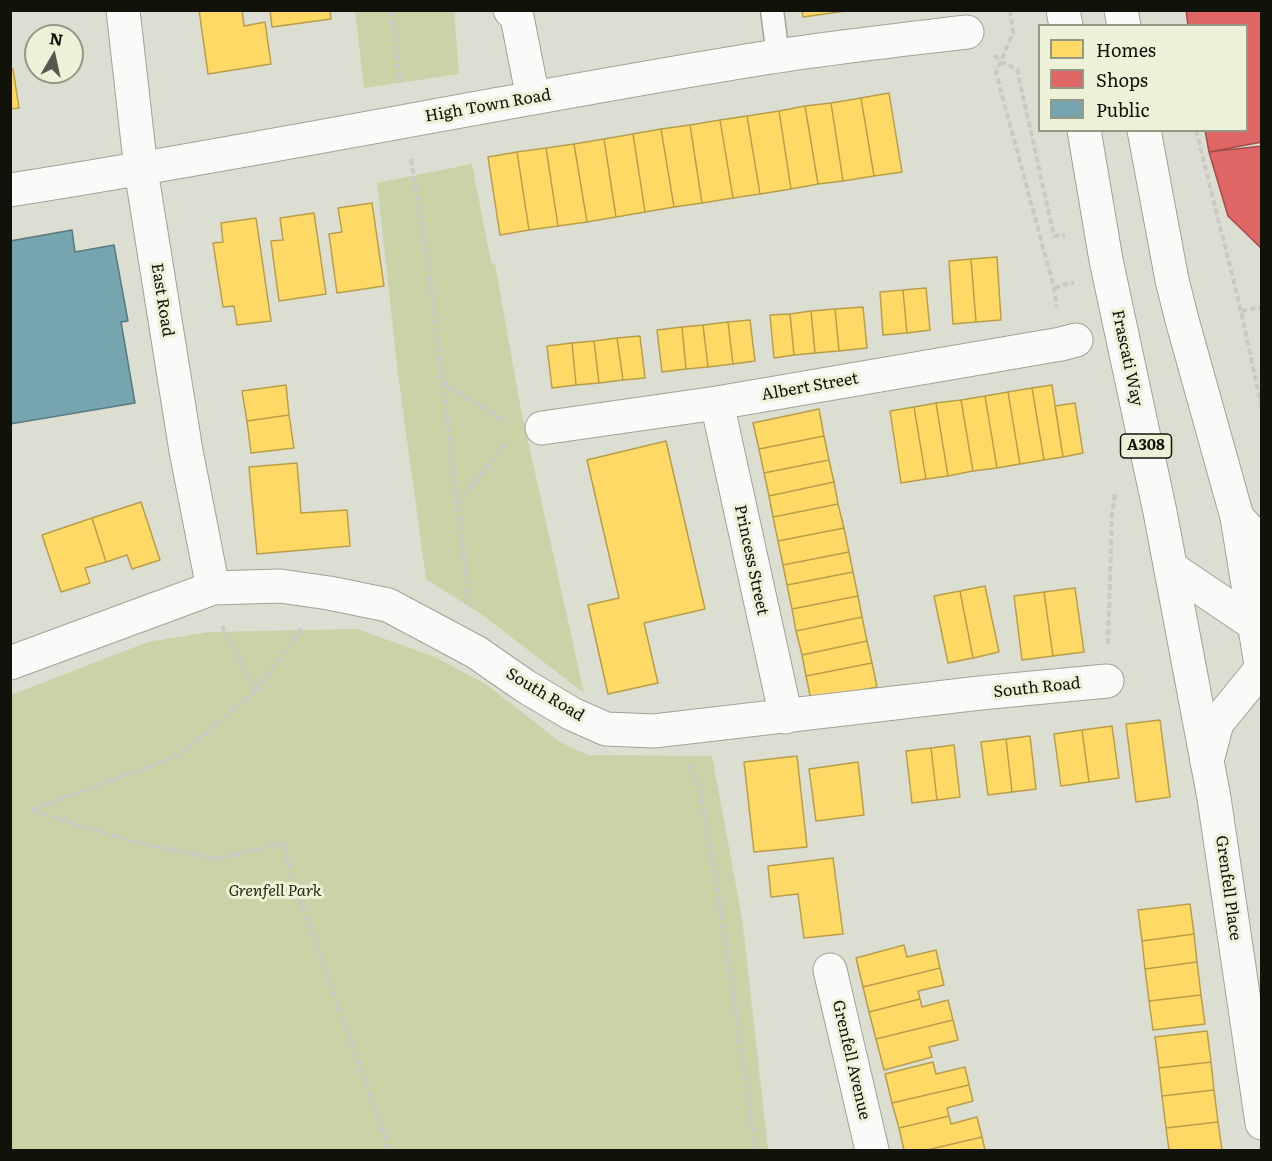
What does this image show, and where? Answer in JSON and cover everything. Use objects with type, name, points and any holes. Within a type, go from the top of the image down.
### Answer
[{"type":"street","name":"East Road","points":[[123,10],[141,170],[186,451],[213,588]]},
{"type":"street","points":[[510,10],[517,17],[533,98]]},
{"type":"street","name":"High Town Road","points":[[10,190],[141,170],[965,21]]},
{"type":"street","name":"Frascati Way","points":[[1084,132],[1106,260],[1161,512],[1207,761]]},
{"type":"street","points":[[1144,132],[1172,280],[1237,518],[1262,545]]},
{"type":"street","name":"Albert Street","points":[[542,428],[717,403],[1076,342]]},
{"type":"street","name":"Princess Street","points":[[717,403],[786,717]]},
{"type":"street","name":"Grenfell Place","points":[[1237,518],[1258,625],[1261,669],[1217,723],[1207,761],[1262,1123]]},
{"type":"street","points":[[1171,568],[1258,625]]},
{"type":"street","name":"South Road","points":[[10,663],[213,588],[280,586],[388,605],[476,652],[525,686],[572,714],[606,729],[654,731],[980,693],[1107,681]]},
{"type":"street","name":"Grenfell Avenue","points":[[830,970],[872,1150]]},
{"type":"lane","points":[[772,10],[778,56]]},
{"type":"path","points":[[391,10],[405,121],[426,255],[476,652]]},
{"type":"path","points":[[1010,10],[1013,32],[996,73],[1054,288],[1069,283],[1079,283]]},
{"type":"path","points":[[1001,62],[1017,69],[1054,236],[1071,234]]},
{"type":"path","points":[[1196,132],[1241,311],[1262,409]]},
{"type":"path","points":[[1241,311],[1262,307]]},
{"type":"path","points":[[442,382],[507,424]]},
{"type":"path","points":[[457,504],[509,439]]},
{"type":"path","points":[[1107,681],[1112,514],[1115,492]]},
{"type":"path","points":[[213,588],[216,614],[255,691]]},
{"type":"path","points":[[308,621],[255,691],[178,756],[31,810],[130,841],[217,859],[283,843],[293,881],[390,1150]]},
{"type":"path","points":[[687,762],[700,788],[756,1150]]},
{"type":"green space","points":[[355,11],[454,11],[459,74],[364,88]]},
{"type":"green space","points":[[472,164],[491,263],[495,264],[521,410],[584,693],[484,616],[426,579],[398,374],[377,183]]},
{"type":"green space","name":"Grenfell Park","points":[[357,629],[435,657],[486,684],[560,742],[588,755],[712,756],[742,918],[768,1150],[11,1150],[11,695],[148,642],[209,632]]},
{"type":"building: Homes","points":[[199,10],[242,10],[244,26],[265,22],[271,64],[208,74]]},
{"type":"building: Homes","points":[[270,10],[330,10],[331,19],[272,27]]},
{"type":"building: Homes","points":[[802,10],[853,10],[803,17]]},
{"type":"building: Homes","points":[[10,69],[13,69],[19,108],[10,109]]},
{"type":"building: Homes","points":[[889,93],[902,172],[874,176],[861,98]]},
{"type":"building: Homes","points":[[861,98],[874,176],[843,181],[831,103]]},
{"type":"building: Homes","points":[[831,103],[843,181],[818,184],[805,106]]},
{"type":"building: Homes","points":[[805,106],[818,184],[791,189],[779,111]]},
{"type":"building: Homes","points":[[779,111],[791,189],[760,194],[747,116]]},
{"type":"building: Homes","points":[[747,116],[760,194],[733,198],[720,120]]},
{"type":"building: Homes","points":[[720,120],[733,198],[702,203],[690,125]]},
{"type":"building: Homes","points":[[690,125],[702,203],[674,207],[661,129]]},
{"type":"building: Homes","points":[[661,129],[674,207],[645,212],[633,134]]},
{"type":"building: Homes","points":[[633,134],[645,212],[616,217],[604,139]]},
{"type":"building: Homes","points":[[604,139],[616,217],[587,222],[574,144]]},
{"type":"building: Homes","points":[[574,144],[587,222],[558,226],[546,148]]},
{"type":"building: Homes","points":[[546,148],[558,226],[529,230],[517,152]]},
{"type":"building: Homes","points":[[517,152],[529,230],[500,235],[488,157]]},
{"type":"building: Homes","points":[[372,203],[384,286],[337,293],[329,234],[342,232],[338,208]]},
{"type":"building: Homes","points":[[314,213],[326,294],[279,301],[271,241],[283,240],[280,218]]},
{"type":"building: Homes","points":[[256,218],[271,321],[237,325],[234,306],[223,307],[213,243],[223,242],[221,223]]},
{"type":"building: Homes","points":[[997,257],[1001,320],[976,322],[971,259]]},
{"type":"building: Homes","points":[[971,259],[976,322],[953,324],[949,261]]},
{"type":"building: Homes","points":[[926,288],[930,330],[907,333],[903,290]]},
{"type":"building: Homes","points":[[903,290],[907,333],[883,335],[880,292]]},
{"type":"building: Homes","points":[[863,307],[867,348],[839,351],[835,309]]},
{"type":"building: Homes","points":[[835,309],[839,351],[815,353],[811,311]]},
{"type":"building: Homes","points":[[811,311],[815,353],[794,355],[790,314]]},
{"type":"building: Homes","points":[[790,314],[794,355],[774,358],[770,315]]},
{"type":"building: Homes","points":[[750,320],[755,361],[733,364],[728,322]]},
{"type":"building: Homes","points":[[728,322],[733,364],[708,367],[703,325]]},
{"type":"building: Homes","points":[[703,325],[708,367],[686,369],[682,327]]},
{"type":"building: Homes","points":[[682,327],[686,369],[662,372],[657,330]]},
{"type":"building: Homes","points":[[640,336],[645,378],[623,380],[617,338]]},
{"type":"building: Homes","points":[[617,338],[623,380],[599,383],[594,341]]},
{"type":"building: Homes","points":[[594,341],[599,383],[576,385],[572,343]]},
{"type":"building: Homes","points":[[572,343],[576,385],[552,388],[547,346]]},
{"type":"building: Homes","points":[[286,385],[289,415],[247,421],[242,391]]},
{"type":"building: Homes","points":[[1052,385],[1063,457],[1044,460],[1032,388]]},
{"type":"building: Homes","points":[[1032,388],[1044,460],[1020,464],[1008,392]]},
{"type":"building: Homes","points":[[1008,392],[1020,464],[997,468],[985,396]]},
{"type":"building: Homes","points":[[985,396],[997,468],[973,471],[961,400]]},
{"type":"building: Homes","points":[[961,400],[973,471],[948,476],[936,403]]},
{"type":"building: Homes","points":[[936,403],[948,476],[926,479],[914,407]]},
{"type":"building: Homes","points":[[1075,403],[1083,453],[1063,457],[1055,406]]},
{"type":"building: Homes","points":[[914,407],[926,479],[901,483],[890,411]]},
{"type":"building: Homes","points":[[819,409],[824,436],[759,449],[753,423]]},
{"type":"building: Homes","points":[[289,415],[294,448],[251,453],[247,421]]},
{"type":"building: Homes","points":[[824,436],[829,460],[764,473],[759,449]]},
{"type":"building: Homes","points":[[666,441],[705,609],[644,623],[658,683],[608,694],[588,605],[619,598],[587,460]]},
{"type":"building: Homes","points":[[829,460],[834,482],[769,496],[764,473]]},
{"type":"building: Homes","points":[[297,463],[301,513],[347,510],[350,546],[257,554],[249,467]]},
{"type":"building: Homes","points":[[834,482],[838,504],[773,517],[769,496]]},
{"type":"building: Homes","points":[[141,502],[160,560],[132,569],[127,555],[106,562],[92,518]]},
{"type":"building: Homes","points":[[838,504],[844,528],[778,541],[773,517]]},
{"type":"building: Homes","points":[[92,518],[106,562],[85,568],[90,583],[61,592],[42,535]]},
{"type":"building: Homes","points":[[844,528],[849,552],[783,565],[778,541]]},
{"type":"building: Homes","points":[[849,552],[853,572],[787,585],[783,565]]},
{"type":"building: Homes","points":[[853,572],[858,596],[792,609],[787,585]]},
{"type":"building: Homes","points":[[985,586],[999,652],[973,658],[960,591]]},
{"type":"building: Homes","points":[[1075,588],[1084,652],[1053,656],[1044,592]]},
{"type":"building: Homes","points":[[960,591],[973,658],[948,663],[934,596]]},
{"type":"building: Homes","points":[[1044,592],[1053,656],[1022,660],[1014,596]]},
{"type":"building: Homes","points":[[858,596],[862,617],[796,631],[792,609]]},
{"type":"building: Homes","points":[[862,617],[867,641],[802,655],[796,631]]},
{"type":"building: Homes","points":[[867,641],[872,663],[806,676],[802,655]]},
{"type":"building: Homes","points":[[872,663],[877,687],[811,700],[806,676]]},
{"type":"building: Homes","points":[[1160,720],[1170,797],[1136,802],[1126,724]]},
{"type":"building: Homes","points":[[1112,726],[1119,778],[1089,782],[1082,730]]},
{"type":"building: Homes","points":[[1082,730],[1089,782],[1061,786],[1054,734]]},
{"type":"building: Homes","points":[[1030,736],[1036,789],[1012,792],[1006,739]]},
{"type":"building: Homes","points":[[1006,739],[1012,792],[988,795],[981,742]]},
{"type":"building: Homes","points":[[954,745],[960,797],[937,800],[931,748]]},
{"type":"building: Homes","points":[[931,748],[937,800],[912,803],[906,751]]},
{"type":"building: Homes","points":[[797,756],[807,847],[754,852],[744,762]]},
{"type":"building: Homes","points":[[858,762],[864,815],[816,821],[809,769]]},
{"type":"building: Homes","points":[[833,858],[843,934],[804,938],[798,894],[771,897],[768,866]]},
{"type":"building: Homes","points":[[1190,904],[1194,934],[1142,941],[1138,910]]},
{"type":"building: Homes","points":[[1194,934],[1197,962],[1145,969],[1142,941]]},
{"type":"building: Homes","points":[[904,945],[907,957],[936,950],[940,968],[863,987],[856,958]]},
{"type":"building: Homes","points":[[1197,962],[1201,995],[1149,1001],[1145,969]]},
{"type":"building: Homes","points":[[940,968],[944,985],[918,991],[920,999],[869,1012],[863,987]]},
{"type":"building: Homes","points":[[1201,995],[1205,1024],[1153,1030],[1149,1001]]},
{"type":"building: Homes","points":[[920,999],[922,1007],[948,1000],[953,1020],[876,1039],[869,1012]]},
{"type":"building: Homes","points":[[953,1020],[958,1040],[929,1047],[932,1057],[884,1070],[876,1039]]},
{"type":"building: Homes","points":[[1207,1031],[1211,1062],[1159,1068],[1155,1037]]},
{"type":"building: Homes","points":[[933,1062],[936,1074],[965,1067],[969,1085],[892,1103],[885,1074]]},
{"type":"building: Homes","points":[[1211,1062],[1214,1090],[1162,1096],[1159,1068]]},
{"type":"building: Homes","points":[[969,1085],[973,1101],[947,1108],[949,1116],[899,1128],[892,1103]]},
{"type":"building: Homes","points":[[1214,1090],[1218,1122],[1166,1128],[1162,1096]]},
{"type":"building: Homes","points":[[949,1116],[951,1124],[977,1117],[982,1137],[927,1150],[904,1150],[899,1128]]},
{"type":"building: Homes","points":[[1218,1122],[1222,1150],[1169,1150],[1166,1128]]},
{"type":"building: Homes","points":[[982,1137],[985,1150],[927,1150]]},
{"type":"building: Shops","points":[[1186,10],[1262,10],[1262,142],[1209,152],[1205,132],[1248,132],[1248,24],[1188,24]]},
{"type":"building: Shops","points":[[1262,146],[1262,249],[1228,216],[1209,152]]},
{"type":"building: Public","points":[[72,230],[75,252],[114,245],[128,321],[121,322],[135,403],[10,424],[10,241]]}]
